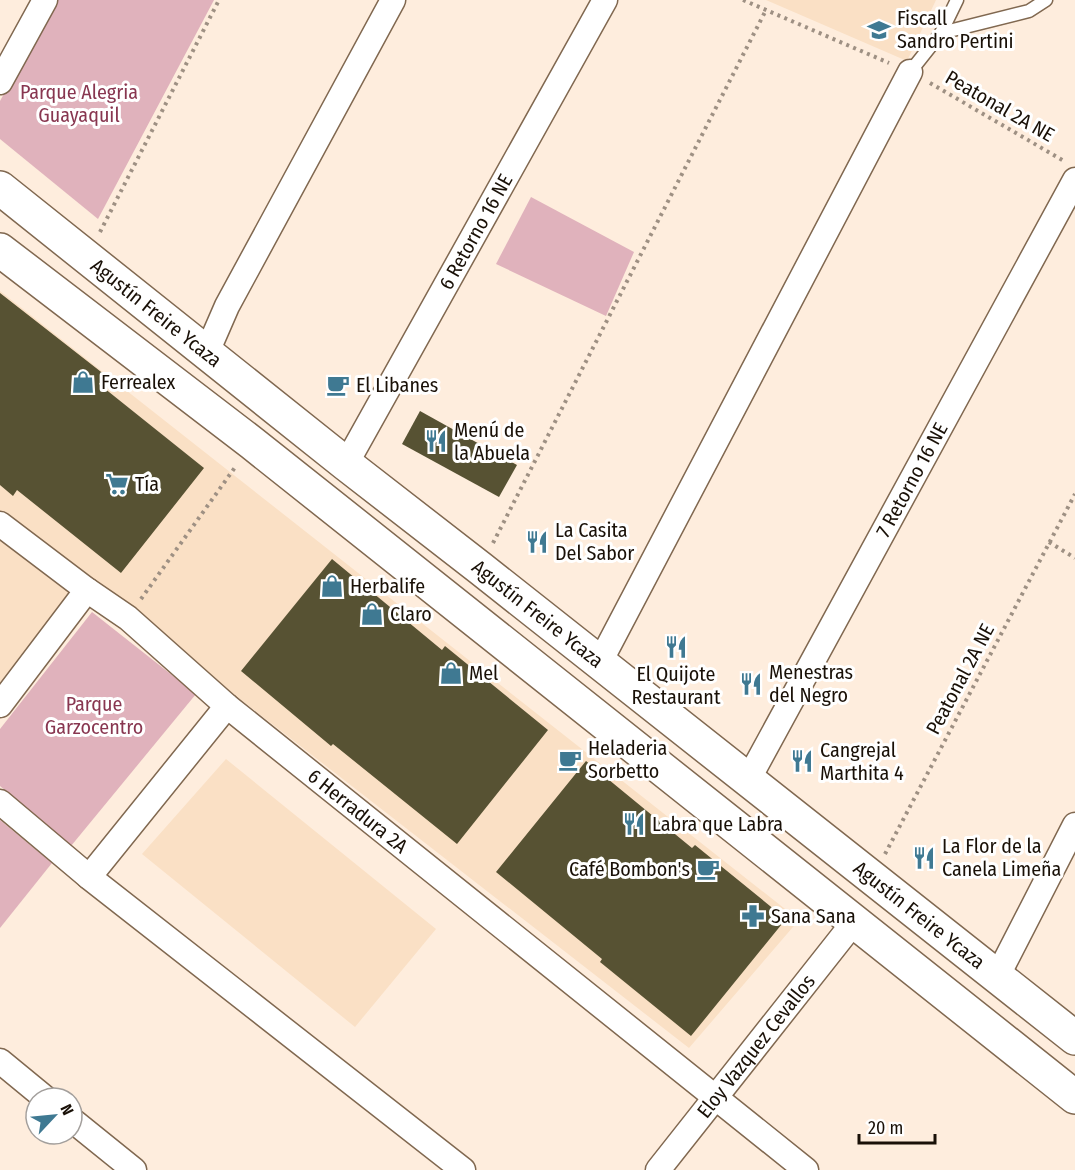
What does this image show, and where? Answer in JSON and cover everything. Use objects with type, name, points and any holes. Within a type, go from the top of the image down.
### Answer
[{"type":"main road","name":"Agustín Freire Ycaza","points":[[0,188],[346,464],[480,567],[1075,1038]]},
{"type":"main road","points":[[0,250],[252,443],[1075,1097]]},
{"type":"street","points":[[0,82],[45,0]]},
{"type":"street","points":[[207,352],[227,306],[393,0]]},
{"type":"street","name":"6 Retorno 16 NE","points":[[346,464],[605,0]]},
{"type":"street","points":[[600,662],[910,72]]},
{"type":"street","name":"7 Retorno 16 NE","points":[[748,780],[1070,171]]},
{"type":"street","name":"6 Herradura 2A","points":[[0,524],[128,618],[227,706],[806,1170]]},
{"type":"street","points":[[0,705],[87,590]]},
{"type":"street","points":[[89,877],[227,706]]},
{"type":"street","points":[[0,802],[89,877],[463,1170]]},
{"type":"street","points":[[997,977],[1075,825]]},
{"type":"street","name":"Eloy Vazquez Cevallos","points":[[658,1170],[854,921]]},
{"type":"street","points":[[0,1061],[30,1086]]},
{"type":"street","points":[[84,1130],[134,1170]]},
{"type":"lane","points":[[910,72],[941,33],[957,0]]},
{"type":"lane","points":[[941,33],[1029,11],[1046,0]]},
{"type":"path","points":[[88,257],[219,0]]},
{"type":"path","name":"Peatonal 2A NE","points":[[743,0],[910,72],[1070,171]]},
{"type":"path","points":[[480,567],[766,10]]},
{"type":"path","points":[[128,618],[252,443]]},
{"type":"path","name":"Peatonal 2A NE","points":[[873,879],[1075,494]]},
{"type":"path","points":[[1049,542],[1075,558]]},
{"type":"shaded area","name":"Fiscall Sandro Pertini","points":[[766,0],[936,0],[907,61]]},
{"type":"shaded area","points":[[0,291],[799,920],[689,1048],[88,581],[0,688]]},
{"type":"shaded area","points":[[226,759],[436,929],[355,1027],[142,854]]},
{"type":"green space","name":"Parque Alegria Guayaquil","points":[[55,0],[214,0],[98,219],[0,139],[0,101]]},
{"type":"green space","points":[[531,197],[634,252],[606,316],[496,264]]},
{"type":"green space","name":"Parque Garzocentro","points":[[92,612],[196,694],[71,846],[0,786],[0,729]]},
{"type":"green space","points":[[0,820],[52,863],[0,928]]},
{"type":"building","points":[[0,293],[105,375],[99,384],[204,468],[121,573],[17,490],[13,496],[0,485]]},
{"type":"building","points":[[420,411],[517,465],[499,497],[402,444]]},
{"type":"building","points":[[332,559],[442,650],[445,646],[548,730],[457,844],[333,744],[331,746],[241,671]]},
{"type":"building","points":[[586,761],[692,848],[695,845],[786,919],[691,1036],[600,962],[602,959],[496,872]]},
{"type":"place","name":"Fiscall Sandro Pertini","points":[[879,30]]},
{"type":"place","name":"Ferrealex","points":[[83,382]]},
{"type":"place","name":"El Libanes","points":[[338,385]]},
{"type":"place","name":"Menú de la Abuela","points":[[436,441]]},
{"type":"place","name":"Tía","points":[[117,484]]},
{"type":"place","name":"La Casita Del Sabor","points":[[537,542]]},
{"type":"place","name":"Herbalife","points":[[332,586]]},
{"type":"place","name":"Claro","points":[[372,614]]},
{"type":"place","name":"El Quijote Restaurant","points":[[676,647]]},
{"type":"place","name":"Mel","points":[[451,673]]},
{"type":"place","name":"Menestras del Negro","points":[[751,684]]},
{"type":"place","name":"Heladeria Sorbetto","points":[[570,760]]},
{"type":"place","name":"Cangrejal Marthita 4","points":[[802,761]]},
{"type":"place","name":"Labra que Labra","points":[[634,824]]},
{"type":"place","name":"La Flor de la Canela Limeña","points":[[924,858]]},
{"type":"place","name":"Café Bombon's","points":[[708,869]]},
{"type":"place","name":"Sana Sana","points":[[753,916]]}]
